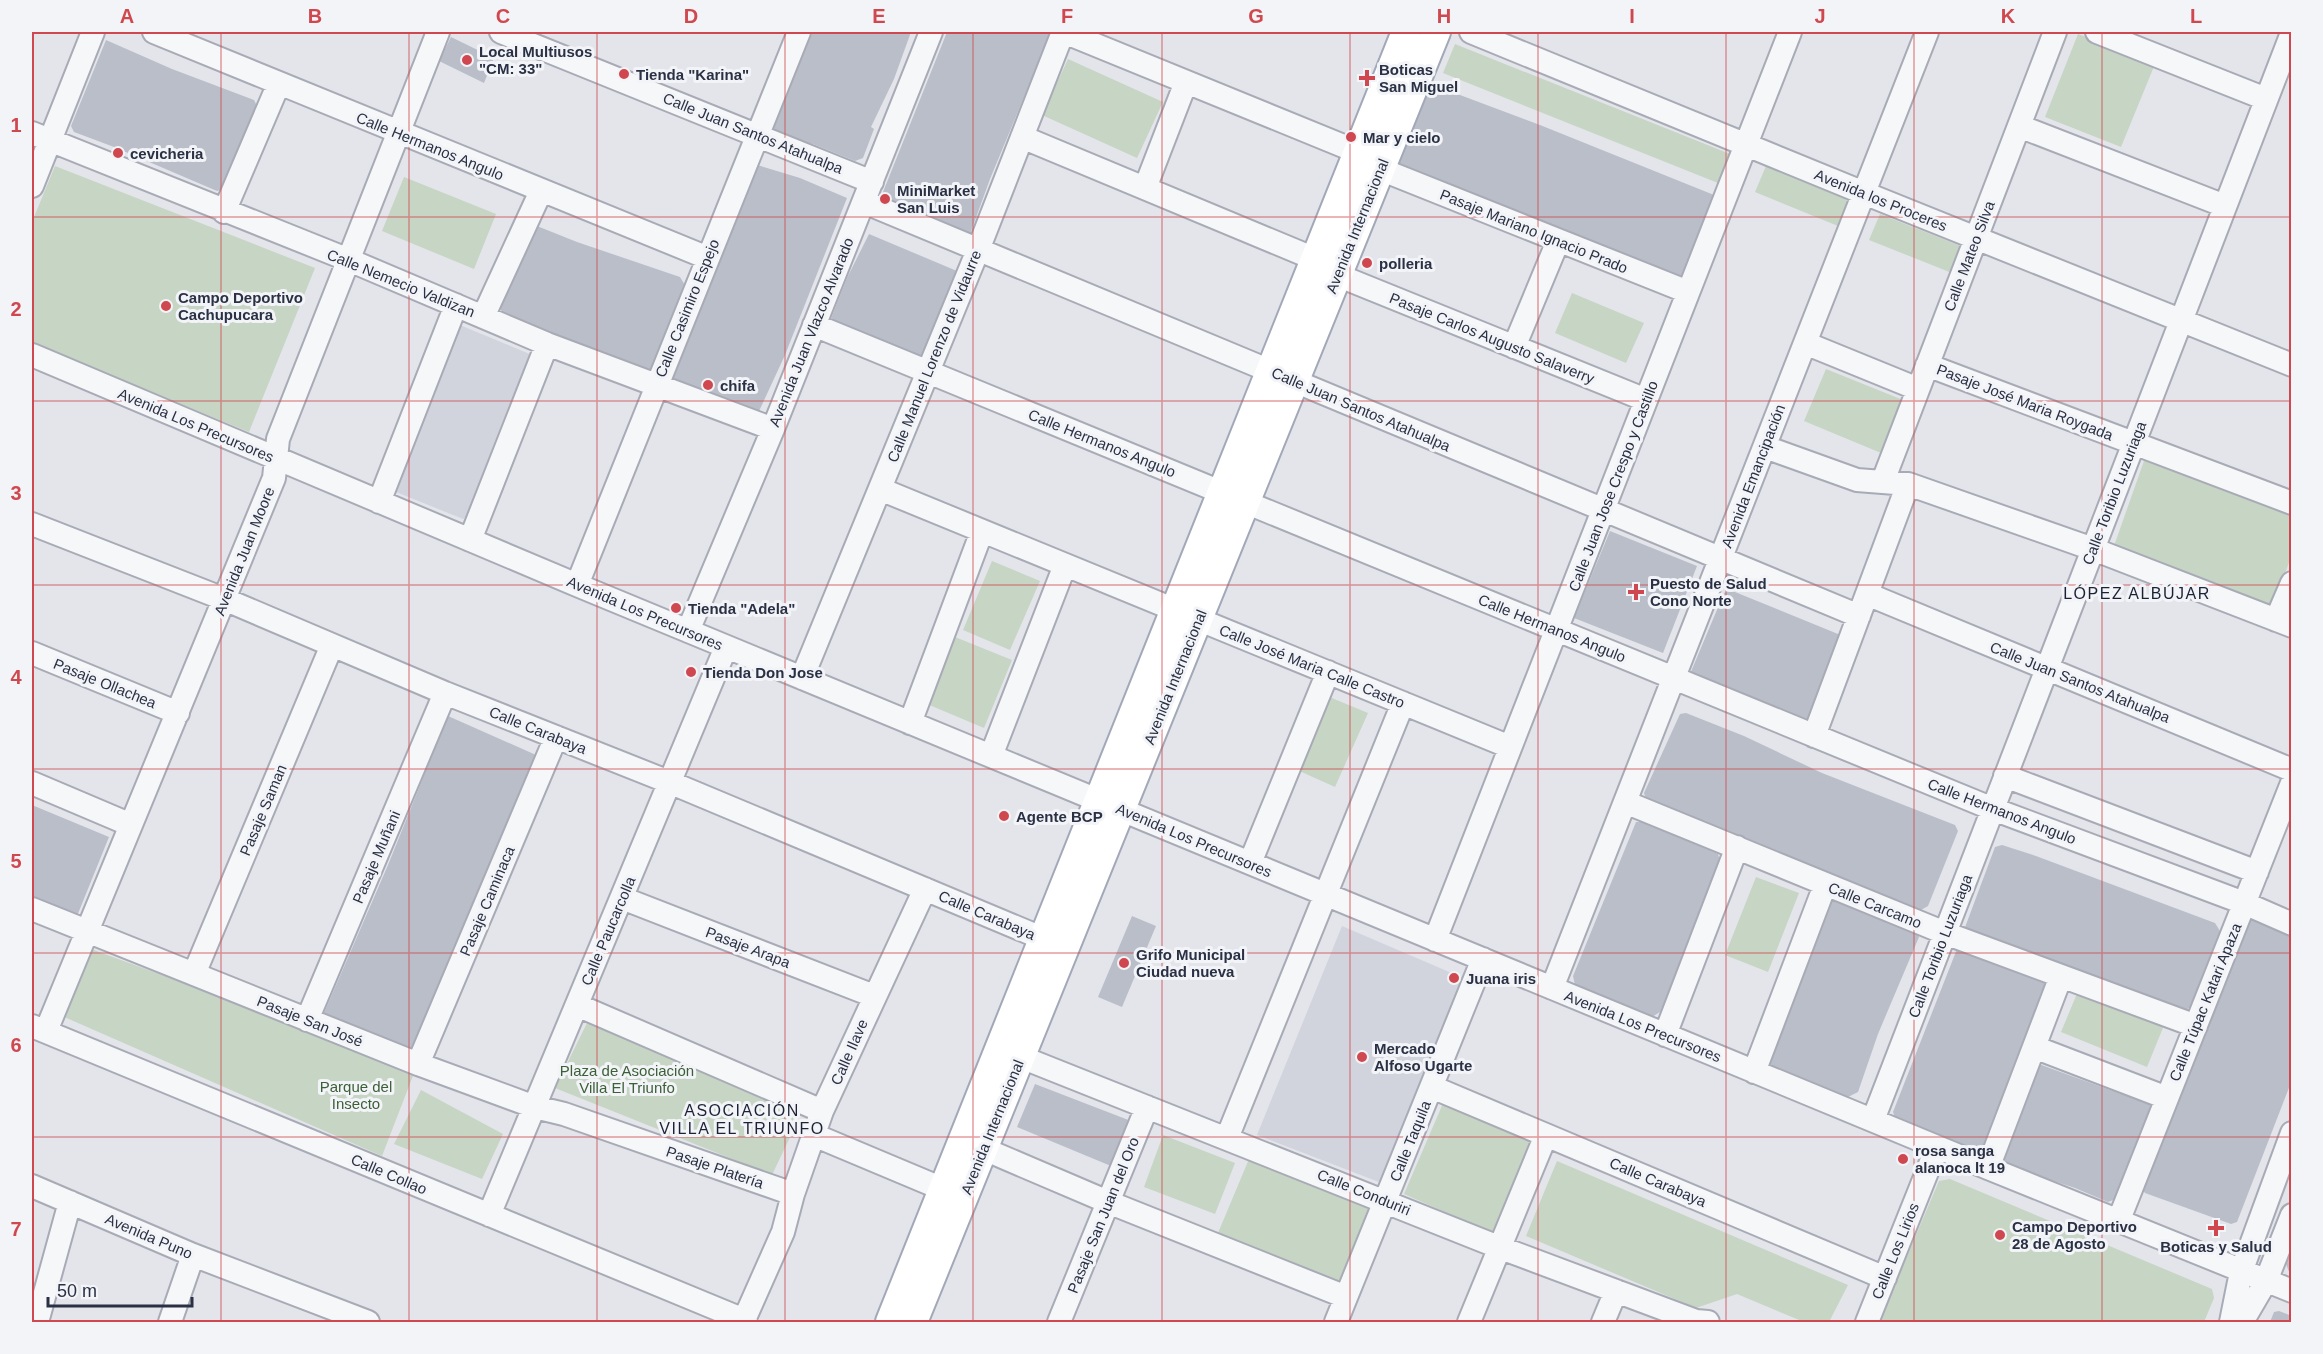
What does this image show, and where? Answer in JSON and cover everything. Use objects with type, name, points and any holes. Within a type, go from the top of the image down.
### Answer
[{"type":"main road","name":"Avenida Internacional","points":[[1369,160],[1406,32]]},
{"type":"main road","name":"Avenida Internacional","points":[[890,1323],[954,1194],[984,1149],[1021,1057],[1110,805],[1369,160],[1436,32]]},
{"type":"main road","name":"Avenida Internacional","points":[[913,1323],[954,1194],[1044,939],[1110,805]]},
{"type":"street","points":[[32,186],[40,137],[93,32]]},
{"type":"street","name":"Calle Hermanos Angulo","points":[[154,32],[708,258]]},
{"type":"street","name":"Avenida Juan Moore","points":[[39,1028],[88,930],[274,477],[278,439],[438,32]]},
{"type":"street","name":"Calle Juan Santos Atahualpa","points":[[501,32],[758,135],[978,250],[1859,616]]},
{"type":"street","name":"Calle Casimiro Espejo","points":[[577,585],[799,32]]},
{"type":"street","name":"Avenida Juan Vlazco Alvarado","points":[[688,631],[772,429],[931,32]]},
{"type":"street","name":"Pasaje Mariano Ignacio Prado","points":[[1063,32],[1558,241],[1688,292]]},
{"type":"street","name":"Calle Manuel Lorenzo de Vidaurre","points":[[802,678],[978,250],[1063,32]]},
{"type":"street","name":"Avenida los Proceres","points":[[1471,32],[1976,239],[2292,365]]},
{"type":"street","name":"Calle Juan Jose Crespo y Castillo","points":[[1435,940],[1790,32]]},
{"type":"street","name":"Avenida Emancipación","points":[[1552,988],[1927,32]]},
{"type":"street","name":"Calle Mateo Silva","points":[[1883,481],[2055,32]]},
{"type":"street","points":[[2097,32],[2266,99]]},
{"type":"street","name":"Calle Toribio Luzuriaga","points":[[1873,1120],[2292,33]]},
{"type":"street","points":[[1145,188],[1186,82]]},
{"type":"street","points":[[224,212],[279,83]]},
{"type":"street","points":[[2019,126],[2225,206]]},
{"type":"street","name":"Calle Nemecio Valdizan","points":[[40,137],[349,260],[547,344],[772,429]]},
{"type":"street","name":"Pasaje Carlos Augusto Salaverry","points":[[1022,137],[1514,347],[1646,400]]},
{"type":"street","points":[[483,317],[541,191]]},
{"type":"street","points":[[1514,347],[1558,241]]},
{"type":"street","points":[[380,502],[456,305]]},
{"type":"street","name":"Calle Hermanos Angulo","points":[[814,325],[1993,809],[2244,903],[2292,924]]},
{"type":"street","points":[[1805,343],[1918,389]]},
{"type":"street","points":[[470,540],[547,344]]},
{"type":"street","name":"Avenida Los Precursores","points":[[32,355],[726,647],[2118,1222],[2292,1291]]},
{"type":"street","name":"Pasaje José Maria Roygada","points":[[1927,365],[2292,503]]},
{"type":"street","points":[[1765,447],[1857,480],[1908,484],[2093,549],[2284,623],[2292,583]]},
{"type":"street","points":[[1814,736],[1908,484]]},
{"type":"street","name":"Calle José Maria Calle Castro","points":[[880,489],[1510,747]]},
{"type":"street","name":"Calle Carabaya","points":[[32,524],[224,599],[445,693],[669,782],[1044,939]]},
{"type":"street","points":[[910,723],[982,531]]},
{"type":"street","points":[[991,756],[1065,565]]},
{"type":"street","name":"Calle Juan Santos Atahualpa","points":[[1868,594],[2292,770]]},
{"type":"street","name":"Pasaje Saman","points":[[194,974],[332,645]]},
{"type":"street","name":"Calle Paucarcolla","points":[[489,1215],[726,647]]},
{"type":"street","name":"Pasaje Ollachea","points":[[32,653],[178,713]]},
{"type":"street","points":[[1250,863],[1328,672]]},
{"type":"street","name":"Pasaje Muñani","points":[[307,1020],[445,693]]},
{"type":"street","points":[[1227,1138],[1403,703]]},
{"type":"street","name":"Pasaje Caminaca","points":[[418,1064],[556,737]]},
{"type":"street","points":[[2005,776],[2257,872]]},
{"type":"street","points":[[32,783],[131,825]]},
{"type":"street","name":"Calle Túpac Katari Apaza","points":[[2118,1222],[2292,783]]},
{"type":"street","name":"Calle Carcamo","points":[[1625,802],[1945,933],[2196,1026]]},
{"type":"street","points":[[1665,1035],[1737,847]]},
{"type":"street","points":[[1754,1072],[1826,885]]},
{"type":"street","name":"Calle Ilave","points":[[745,1321],[783,1232],[793,1194],[822,1111],[925,889]]},
{"type":"street","name":"Pasaje Arapa","points":[[622,898],[874,996]]},
{"type":"street","name":"Pasaje San José","points":[[32,909],[418,1064],[535,1107]]},
{"type":"street","name":"Calle Taquila","points":[[1336,1323],[1483,959]]},
{"type":"street","points":[[1988,1168],[2061,976]]},
{"type":"street","points":[[577,1005],[822,1111]]},
{"type":"street","name":"Calle Collao","points":[[39,1028],[745,1321]]},
{"type":"street","points":[[2034,1047],[2167,1098]]},
{"type":"street","name":"Calle Conduriri","points":[[1021,1057],[1501,1248],[1696,1321],[1708,1323]]},
{"type":"street","name":"Calle Carabaya","points":[[1432,1087],[1885,1278]]},
{"type":"street","name":"Pasaje Platería","points":[[535,1107],[564,1114],[793,1194]]},
{"type":"street","name":"Pasaje San Juan del Oro","points":[[1065,1321],[1108,1202],[1147,1107]]},
{"type":"street","points":[[2231,1323],[2241,1272],[2292,1133]]},
{"type":"street","points":[[814,1135],[954,1194]]},
{"type":"street","points":[[1469,1323],[1546,1135]]},
{"type":"street","name":"Calle Los Lirios","points":[[1867,1323],[1937,1147]]},
{"type":"street","points":[[984,1149],[1108,1202],[1346,1297]]},
{"type":"street","name":"Avenida Puno","points":[[32,1186],[193,1255],[367,1322]]},
{"type":"street","points":[[37,1323],[70,1202]]},
{"type":"street","points":[[2242,1323],[2266,1281],[2292,1215]]},
{"type":"street","points":[[170,1323],[193,1255]]},
{"type":"street","points":[[1603,1323],[1616,1292]]},
{"type":"shaded area","points":[[455,323],[532,355],[468,516],[463,519],[396,492],[392,485]]},
{"type":"shaded area","name":"Mercado Alfoso Ugarte","points":[[1342,926],[1468,980],[1384,1184],[1257,1135]]},
{"type":"green space","points":[[2078,34],[2155,64],[2121,147],[2045,117]]},
{"type":"green space","points":[[1455,44],[1735,156],[1723,185],[1443,73]]},
{"type":"green space","points":[[1068,59],[1163,102],[1137,158],[1042,115]]},
{"type":"green space","name":"Campo Deportivo Cachupucara","points":[[55,166],[315,268],[249,432],[32,343],[32,222]]},
{"type":"green space","points":[[1766,166],[1849,200],[1838,226],[1755,192]]},
{"type":"green space","points":[[404,177],[496,214],[474,269],[382,231]]},
{"type":"green space","points":[[1880,214],[1963,247],[1952,273],[1869,240]]},
{"type":"green space","points":[[1572,293],[1644,323],[1626,363],[1555,333]]},
{"type":"green space","points":[[1826,369],[1903,400],[1881,453],[1804,421]]},
{"type":"green space","points":[[2145,458],[2291,512],[2291,557],[2272,609],[2114,546]]},
{"type":"green space","points":[[992,561],[1040,581],[1010,650],[963,630]]},
{"type":"green space","points":[[955,637],[1012,660],[984,728],[927,704]]},
{"type":"green space","points":[[1327,696],[1368,713],[1335,787],[1295,769]]},
{"type":"green space","points":[[1756,877],[1799,893],[1768,972],[1725,955]]},
{"type":"green space","name":"Parque del Insecto","points":[[91,949],[416,1068],[382,1156],[62,1016]]},
{"type":"green space","points":[[2081,984],[2167,1018],[2147,1067],[2061,1032]]},
{"type":"green space","name":"Plaza de Asociación Villa El Triunfo","points":[[587,1023],[802,1112],[772,1175],[555,1088]]},
{"type":"green space","points":[[421,1090],[503,1134],[482,1179],[394,1144]]},
{"type":"green space","points":[[1444,1101],[1537,1140],[1497,1235],[1404,1194]]},
{"type":"green space","points":[[1163,1135],[1235,1163],[1215,1214],[1144,1187]]},
{"type":"green space","points":[[1249,1159],[1375,1208],[1342,1285],[1218,1233]]},
{"type":"green space","points":[[1557,1161],[1848,1285],[1829,1322],[1804,1322],[1737,1294],[1696,1308],[1526,1236]]},
{"type":"green space","name":"Campo Deportivo 28 de Agosto","points":[[1950,1179],[2212,1289],[2214,1298],[2204,1322],[1879,1322],[1939,1181]]},
{"type":"building","points":[[807,32],[911,32],[894,79],[871,127],[874,129],[863,158],[855,161],[813,144],[791,140],[774,132],[771,125]]},
{"type":"building","points":[[947,32],[1051,32],[990,179],[966,245],[877,207]]},
{"type":"building","name":"Local Multiusos \"CM: 33\"","points":[[451,37],[494,58],[484,83],[439,61]]},
{"type":"building","points":[[106,40],[172,69],[254,100],[258,108],[225,188],[217,191],[74,132],[71,126]]},
{"type":"building","points":[[1428,83],[1719,197],[1687,281],[1395,166]]},
{"type":"building","points":[[754,164],[800,178],[847,198],[785,355],[754,422],[665,379]]},
{"type":"building","points":[[532,224],[680,277],[686,287],[655,367],[646,372],[502,312],[499,306]]},
{"type":"building","points":[[869,234],[957,271],[922,356],[830,321],[847,278]]},
{"type":"building","name":"Puesto de Salud Cono Norte","points":[[1610,531],[1697,566],[1663,653],[1574,618]]},
{"type":"building","points":[[1730,590],[1838,634],[1841,641],[1808,718],[1802,722],[1690,674],[1724,593]]},
{"type":"building","points":[[1686,713],[1744,736],[1822,773],[1955,825],[1958,831],[1928,906],[1921,910],[1646,799],[1644,793],[1680,714]]},
{"type":"building","points":[[448,716],[536,755],[475,899],[413,1057],[321,1020],[388,865]]},
{"type":"building","points":[[32,805],[109,837],[75,921],[32,903]]},
{"type":"building","points":[[1636,822],[1643,822],[1718,854],[1720,861],[1667,997],[1660,1012],[1652,1017],[1575,985],[1573,976]]},
{"type":"building","points":[[2002,845],[2215,923],[2220,931],[2190,1007],[2182,1013],[1964,930],[1995,847]]},
{"type":"building","points":[[1833,898],[1915,929],[1919,937],[1878,1034],[1858,1092],[1848,1097],[1766,1066],[1827,902]]},
{"type":"building","points":[[1132,916],[1156,926],[1122,1007],[1098,997]]},
{"type":"building","points":[[2249,917],[2292,929],[2292,1080],[2237,1222],[2231,1224],[2145,1193],[2141,1187],[2184,1088]]},
{"type":"building","points":[[1957,949],[2042,977],[2047,984],[1984,1146],[1977,1152],[1896,1120],[1893,1112]]},
{"type":"building","points":[[2036,1063],[2151,1105],[2152,1111],[2116,1199],[2108,1202],[2075,1188],[2000,1163]]},
{"type":"building","points":[[1035,1084],[1131,1121],[1111,1166],[1017,1127]]},
{"type":"building","points":[[2291,1251],[2292,1277],[2286,1264]]},
{"type":"building","points":[[2279,1311],[2292,1316],[2292,1322],[2270,1322],[2274,1312]]},
{"type":"place","name":"Local Multiusos \"CM: 33\"","points":[[467,60]]},
{"type":"place","name":"Tienda \"Karina\"","points":[[624,74]]},
{"type":"place","name":"Boticas San Miguel","points":[[1367,78]]},
{"type":"place","name":"Mar y cielo","points":[[1351,137]]},
{"type":"place","name":"cevicheria","points":[[118,153]]},
{"type":"place","name":"MiniMarket San Luis","points":[[885,199]]},
{"type":"place","name":"polleria","points":[[1367,263]]},
{"type":"place","name":"Campo Deportivo Cachupucara","points":[[166,306]]},
{"type":"place","name":"chifa","points":[[708,385]]},
{"type":"place","name":"Puesto de Salud Cono Norte","points":[[1636,592]]},
{"type":"place","name":"Tienda \"Adela\"","points":[[676,608]]},
{"type":"place","name":"Tienda Don Jose","points":[[691,672]]},
{"type":"place","name":"Agente BCP","points":[[1004,816]]},
{"type":"place","name":"Grifo Municipal Ciudad nueva","points":[[1124,963]]},
{"type":"place","name":"Juana iris","points":[[1454,978]]},
{"type":"place","name":"Mercado Alfoso Ugarte","points":[[1362,1057]]},
{"type":"place","name":"rosa sanga alanoca lt 19","points":[[1903,1159]]},
{"type":"place","name":"Boticas y Salud","points":[[2216,1228]]},
{"type":"place","name":"Campo Deportivo 28 de Agosto","points":[[2000,1235]]},
{"type":"district","name":"LÓPEZ ALBÚJAR","points":[[2137,593]]},
{"type":"district","name":"ASOCIACIÓN VILLA EL TRIUNFO","points":[[742,1119]]}]
